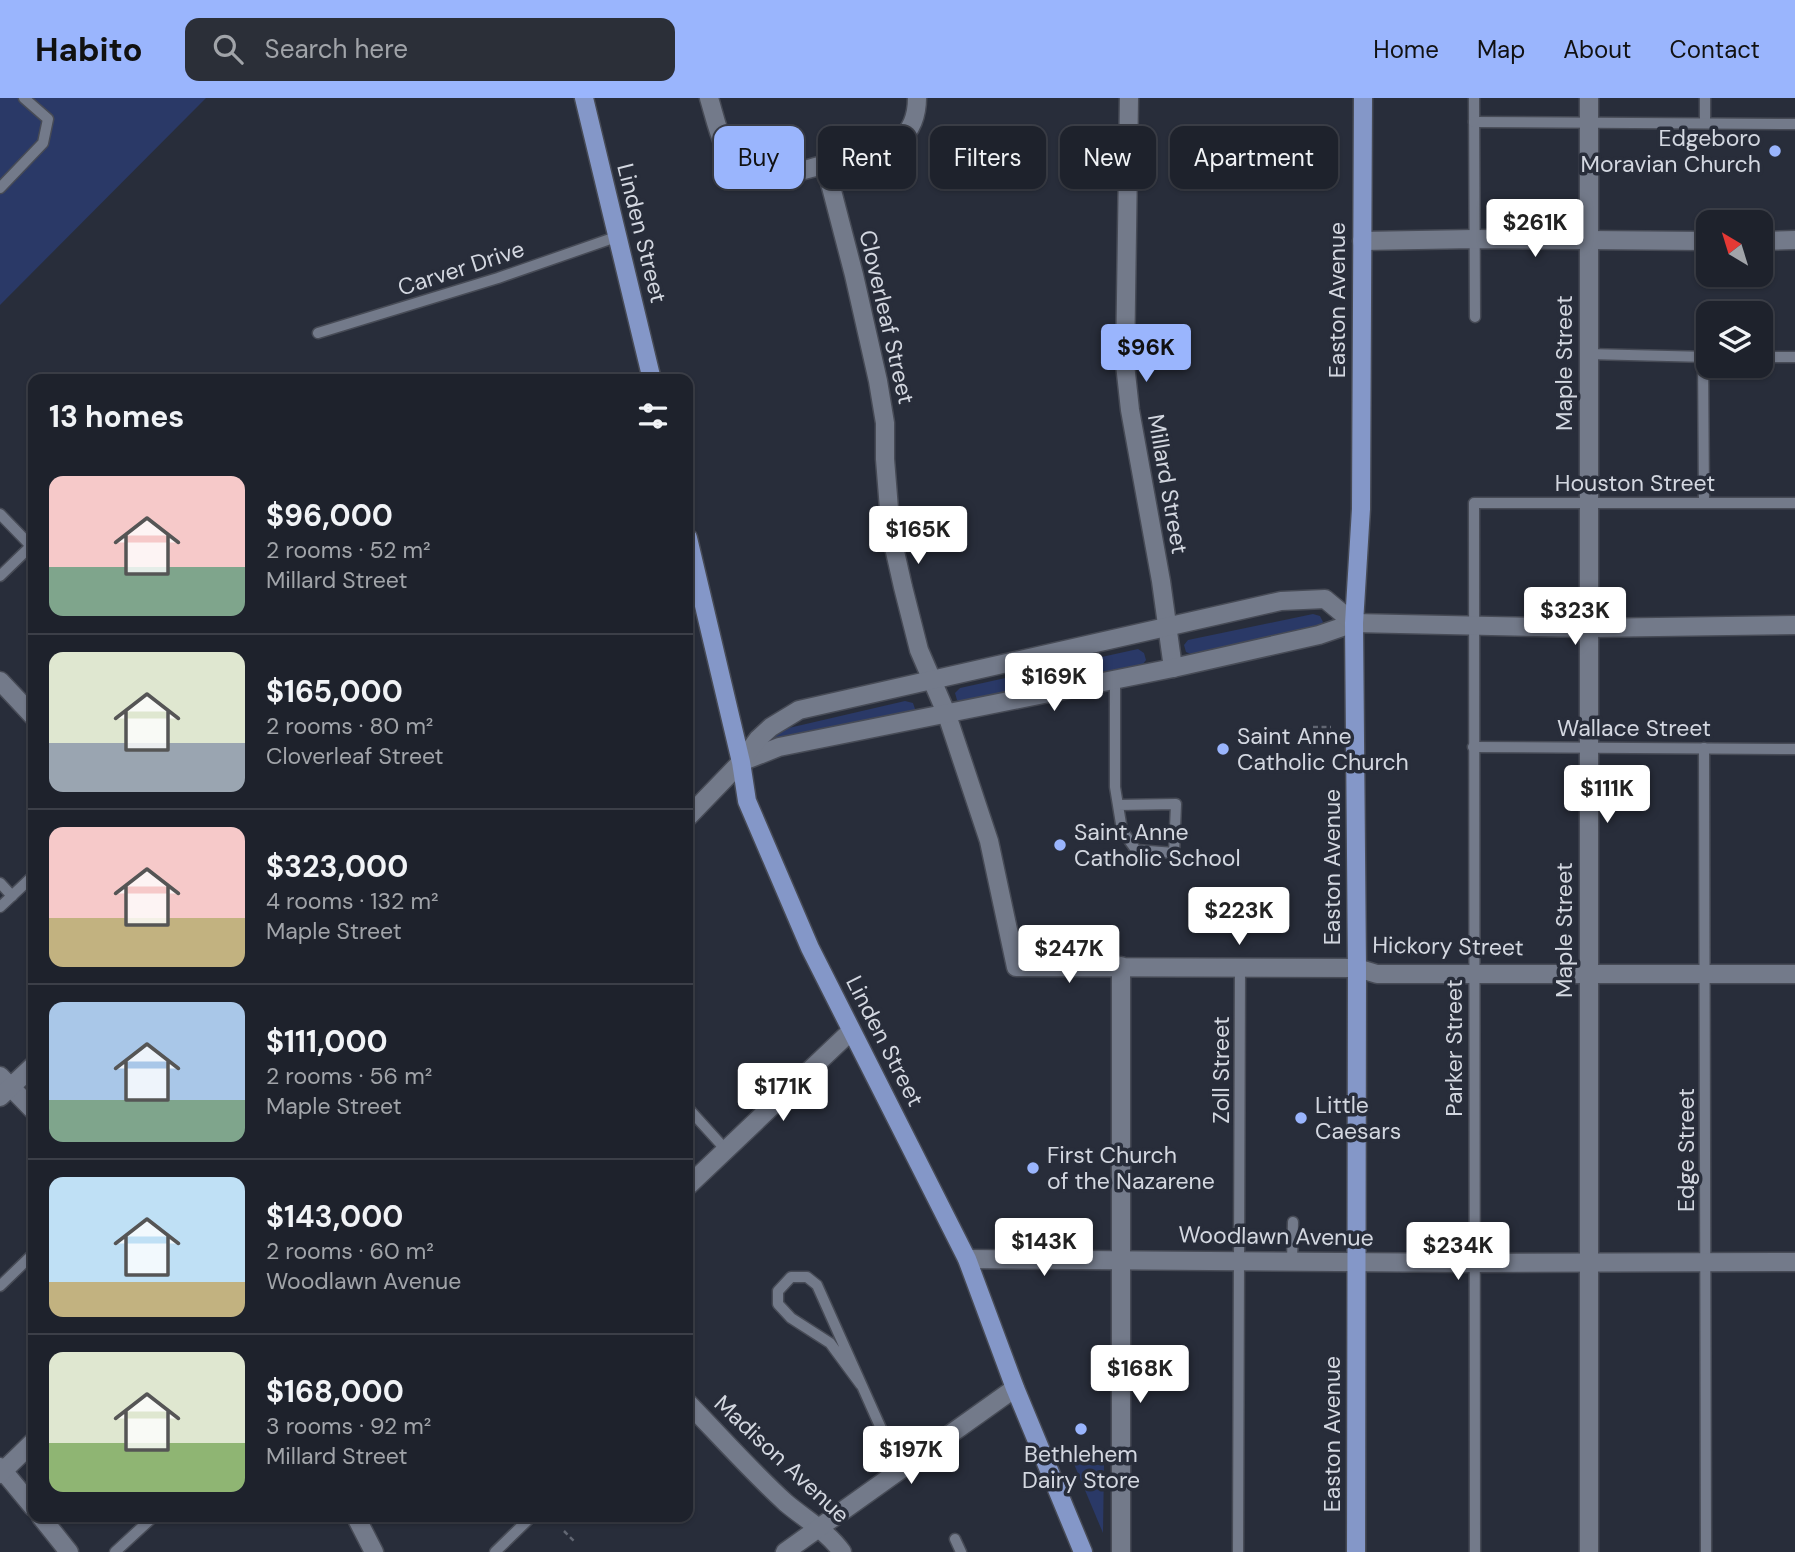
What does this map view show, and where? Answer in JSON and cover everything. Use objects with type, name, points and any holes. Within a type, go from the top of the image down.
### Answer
[{"type":"main road","name":"Linden Street","points":[[584,98],[651,374]]},
{"type":"main road","name":"Easton Avenue","points":[[1356,1552],[1357,968],[1354,623],[1361,509],[1363,98]]},
{"type":"main road","name":"Linden Street","points":[[693,559],[741,762],[747,801],[810,948],[967,1259],[1015,1388],[1083,1552]]},
{"type":"street","points":[[709,98],[727,150],[737,165],[747,173],[756,177],[784,176],[818,166]]},
{"type":"street","points":[[910,126],[917,109],[917,98]]},
{"type":"street","name":"Millard Street","points":[[1129,98],[1125,364],[1130,410],[1161,581],[1173,668]]},
{"type":"street","name":"Maple Street","points":[[1589,98],[1589,1552]]},
{"type":"street","name":"Cloverleaf Street","points":[[832,189],[855,275],[878,381],[885,423],[891,534],[919,650],[947,715],[989,841],[1016,967]]},
{"type":"street","points":[[1773,240],[1795,240]]},
{"type":"street","points":[[1362,241],[1696,241]]},
{"type":"street","points":[[693,812],[741,762],[758,739],[771,727],[799,710],[1281,601],[1325,599],[1354,623]]},
{"type":"street","points":[[741,762],[779,747],[1173,668],[1319,635],[1354,623],[1588,628],[1795,625]]},
{"type":"street","points":[[0,681],[28,711]]},
{"type":"street","points":[[1121,966],[1123,1552]]},
{"type":"street","name":"Hickory Street","points":[[1016,967],[1357,968],[1377,974],[1795,974]]},
{"type":"street","points":[[693,1181],[851,1031]]},
{"type":"street","points":[[28,1070],[4,1087],[28,1107]]},
{"type":"street","name":"Woodlawn Avenue","points":[[967,1259],[1121,1258],[1474,1263],[1795,1262]]},
{"type":"street","points":[[785,1552],[1015,1388]]},
{"type":"street","name":"Madison Avenue","points":[[693,1408],[785,1501],[818,1530],[833,1538],[842,1552]]},
{"type":"street","points":[[28,1447],[1,1471],[28,1501]]},
{"type":"street","points":[[45,1522],[69,1552]]},
{"type":"street","points":[[359,1522],[374,1552]]},
{"type":"lane","points":[[0,188],[43,143],[48,119],[24,98]]},
{"type":"lane","points":[[1475,98],[1475,317]]},
{"type":"lane","points":[[1705,98],[1705,122]]},
{"type":"lane","points":[[1474,122],[1795,124]]},
{"type":"lane","name":"Carver Drive","points":[[318,333],[498,278],[616,237]]},
{"type":"lane","points":[[1588,354],[1696,357]]},
{"type":"lane","points":[[1773,356],[1795,356]]},
{"type":"lane","points":[[1704,502],[1706,378]]},
{"type":"lane","name":"Houston Street","points":[[1474,503],[1795,503]]},
{"type":"lane","name":"Parker Street","points":[[1474,503],[1475,1552]]},
{"type":"lane","points":[[0,514],[28,541]]},
{"type":"lane","points":[[0,576],[28,551]]},
{"type":"lane","points":[[1115,680],[1115,787],[1122,830],[1136,850],[1174,853],[1176,804],[1118,804]]},
{"type":"lane","name":"Wallace Street","points":[[1473,747],[1795,749]]},
{"type":"lane","name":"Edge Street","points":[[1704,748],[1706,1552]]},
{"type":"lane","points":[[0,907],[28,881]]},
{"type":"lane","points":[[0,883],[12,896]]},
{"type":"lane","name":"Zoll Street","points":[[1238,1552],[1240,967]]},
{"type":"lane","points":[[693,1114],[726,1150]]},
{"type":"lane","points":[[1292,1261],[1293,1222]]},
{"type":"lane","points":[[0,1286],[28,1259]]},
{"type":"lane","points":[[860,1385],[830,1343],[791,1318],[778,1304],[778,1291],[791,1277],[807,1277],[817,1285],[900,1471]]},
{"type":"lane","points":[[116,1552],[148,1522]]},
{"type":"lane","points":[[495,1552],[526,1522]]},
{"type":"lane","points":[[956,1539],[961,1552]]},
{"type":"path","points":[[1313,727],[1331,727]]},
{"type":"path","points":[[564,1531],[576,1543]]},
{"type":"shaded area","points":[[0,98],[206,98],[0,305]]},
{"type":"shaded area","points":[[1313,614],[1320,616],[1323,622],[1319,627],[1193,655],[1186,652],[1184,645],[1188,640]]},
{"type":"shaded area","points":[[1138,649],[1144,653],[1146,660],[1141,667],[964,703],[957,700],[955,693],[960,688]]},
{"type":"shaded area","points":[[905,701],[913,703],[915,709],[911,714],[766,743],[780,730]]},
{"type":"shaded area","points":[[1074,1464],[1104,1465],[1103,1533]]},
{"type":"place","name":"Edgeboro Moravian Church","points":[[1775,151]]},
{"type":"place","name":"Saint Anne Catholic Church","points":[[1223,749]]},
{"type":"place","name":"Saint Anne Catholic School","points":[[1060,845]]},
{"type":"place","name":"Little Caesars","points":[[1301,1118]]},
{"type":"place","name":"First Church of the Nazarene","points":[[1033,1168]]},
{"type":"place","name":"Bethlehem Dairy Store","points":[[1081,1429]]}]
